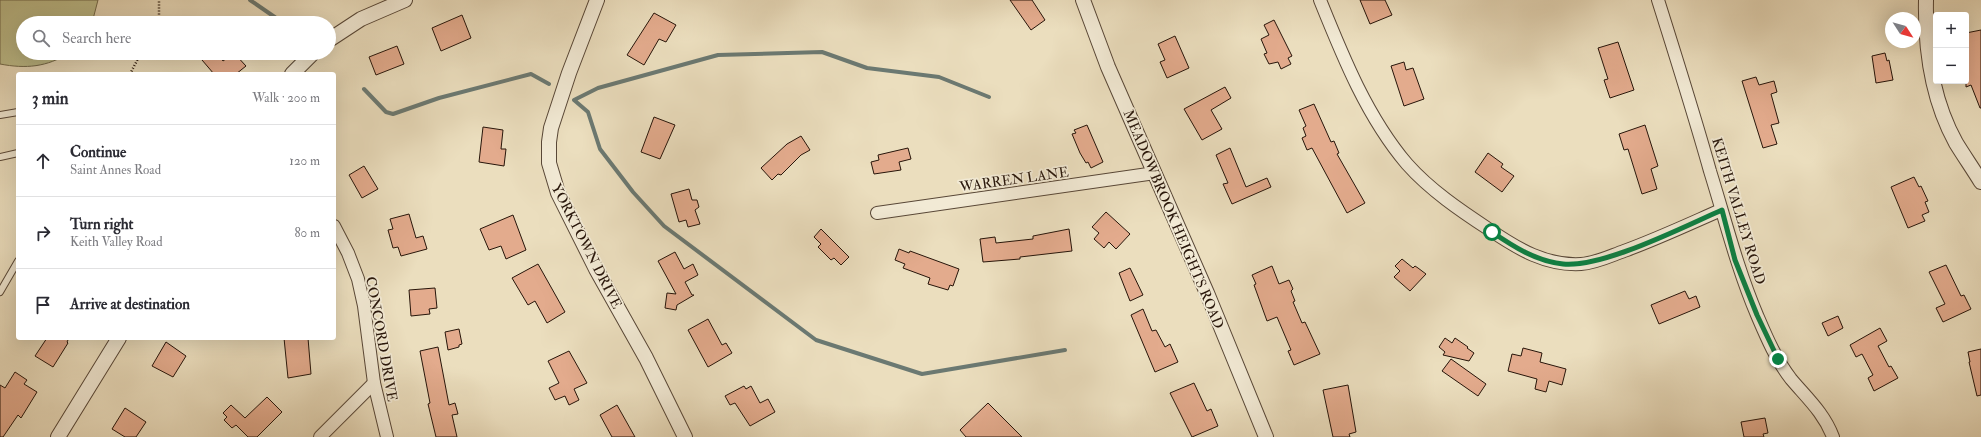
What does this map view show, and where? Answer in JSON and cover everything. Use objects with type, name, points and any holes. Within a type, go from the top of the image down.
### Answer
[{"type":"street","points":[[336,35],[361,19],[405,0]]},
{"type":"street","name":"YORKTOWN DRIVE","points":[[597,0],[569,73],[551,128],[548,142],[549,163],[558,193],[596,269],[646,358],[685,437]]},
{"type":"street","name":"MEADOWBROOK HEIGHTS ROAD","points":[[1083,0],[1108,67],[1207,293],[1266,437]]},
{"type":"street","points":[[1320,0],[1340,48],[1369,109],[1385,136],[1408,165],[1430,186],[1467,215],[1529,255],[1546,261],[1564,264],[1597,261],[1654,240],[1722,210]]},
{"type":"street","name":"KEITH VALLEY ROAD","points":[[1658,0],[1722,210],[1735,260],[1757,315],[1778,359],[1790,378],[1818,409],[1828,425],[1833,437]]},
{"type":"street","points":[[1926,0],[1926,35],[1931,68],[1939,100],[1956,142],[1981,182]]},
{"type":"street","points":[[294,72],[306,60]]},
{"type":"street","name":"WARREN LANE","points":[[877,214],[1155,173]]},
{"type":"street","name":"CONCORD DRIVE","points":[[336,230],[348,253],[358,279],[364,306],[374,383],[387,437]]},
{"type":"street","points":[[58,437],[118,340]]},
{"type":"street","points":[[320,437],[374,383]]},
{"type":"lane","points":[[0,115],[16,112]]},
{"type":"lane","points":[[0,157],[16,153]]},
{"type":"lane","points":[[0,292],[16,265]]},
{"type":"path","points":[[159,0],[159,16]]},
{"type":"path","points":[[131,72],[137,60]]},
{"type":"green space","points":[[0,0],[98,0],[94,16],[16,16],[16,60],[56,60],[36,66],[10,66],[0,64]]},
{"type":"building","points":[[1010,0],[1032,0],[1045,20],[1031,30]]},
{"type":"building","points":[[1360,0],[1385,0],[1392,15],[1370,24]]},
{"type":"building","points":[[654,13],[676,25],[666,42],[659,39],[644,65],[627,55]]},
{"type":"building","points":[[462,15],[471,38],[441,51],[432,28]]},
{"type":"building","points":[[1274,20],[1292,56],[1288,58],[1291,64],[1281,69],[1278,62],[1269,64],[1264,54],[1267,53],[1261,39],[1269,35],[1264,25]]},
{"type":"building","points":[[1981,30],[1981,108],[1971,85],[1966,87],[1966,84],[1969,84],[1969,32]]},
{"type":"building","points":[[1175,36],[1189,68],[1167,78],[1160,62],[1165,60],[1158,44]]},
{"type":"building","points":[[1618,42],[1634,90],[1610,98],[1604,80],[1608,79],[1598,48]]},
{"type":"building","points":[[397,46],[404,64],[376,75],[369,57]]},
{"type":"building","points":[[1885,53],[1887,61],[1889,60],[1893,80],[1876,83],[1872,56]]},
{"type":"building","points":[[202,60],[240,60],[246,66],[238,72],[212,72]]},
{"type":"building","points":[[1404,62],[1406,70],[1413,68],[1424,99],[1404,106],[1391,66]]},
{"type":"building","points":[[1756,77],[1759,85],[1774,81],[1777,92],[1771,94],[1779,123],[1771,125],[1777,144],[1763,148],[1742,81]]},
{"type":"building","points":[[1225,87],[1231,98],[1211,110],[1222,129],[1202,140],[1184,109]]},
{"type":"building","points":[[1314,104],[1331,142],[1334,141],[1339,153],[1337,154],[1365,203],[1347,213],[1312,148],[1307,150],[1302,138],[1306,136],[1303,128],[1306,126],[1299,110]]},
{"type":"building","points":[[654,117],[675,125],[660,159],[641,152]]},
{"type":"building","points":[[1087,125],[1103,162],[1091,168],[1080,153],[1072,134],[1076,133],[1074,130]]},
{"type":"building","points":[[1645,125],[1658,166],[1651,169],[1657,189],[1642,194],[1628,149],[1624,150],[1619,134]]},
{"type":"building","points":[[483,127],[503,130],[501,149],[506,149],[504,166],[479,162]]},
{"type":"building","points":[[801,136],[810,150],[801,155],[781,175],[778,174],[772,180],[761,168],[787,144]]},
{"type":"building","points":[[908,148],[911,159],[899,162],[901,170],[874,174],[871,162],[879,160],[878,155]]},
{"type":"building","points":[[1230,148],[1246,187],[1267,178],[1271,187],[1232,204],[1223,184],[1228,183],[1216,155]]},
{"type":"building","points":[[1488,153],[1503,164],[1501,167],[1514,176],[1502,192],[1475,172]]},
{"type":"building","points":[[364,166],[378,189],[362,198],[349,175]]},
{"type":"building","points":[[1914,177],[1919,187],[1921,186],[1928,201],[1925,202],[1929,212],[1922,215],[1925,221],[1908,228],[1891,187]]},
{"type":"building","points":[[689,189],[692,200],[697,200],[699,207],[695,210],[700,224],[688,227],[686,220],[679,222],[671,194]]},
{"type":"building","points":[[1106,212],[1130,234],[1116,249],[1109,242],[1104,248],[1094,239],[1099,233],[1092,227]]},
{"type":"building","points":[[409,214],[416,238],[423,236],[427,249],[401,256],[398,247],[393,248],[388,230],[393,229],[390,219]]},
{"type":"building","points":[[513,215],[526,250],[506,259],[501,246],[489,250],[480,229]]},
{"type":"building","points":[[821,229],[849,257],[841,265],[834,258],[831,260],[818,247],[821,244],[814,237]]},
{"type":"building","points":[[1069,229],[1072,251],[1020,257],[1020,259],[983,262],[980,239],[995,237],[996,243],[1033,239],[1033,236]]},
{"type":"building","points":[[899,249],[909,253],[910,251],[959,269],[953,286],[950,285],[948,290],[928,284],[930,278],[903,268],[905,264],[895,260]]},
{"type":"building","points":[[675,252],[684,269],[693,264],[698,275],[685,282],[692,295],[694,295],[677,305],[676,310],[665,308],[667,293],[676,294],[658,261]]},
{"type":"building","points":[[1402,259],[1413,268],[1415,266],[1426,274],[1410,291],[1394,277],[1400,271],[1395,266]]},
{"type":"building","points":[[538,264],[565,312],[547,323],[535,301],[528,305],[512,278]]},
{"type":"building","points":[[1946,265],[1961,296],[1964,295],[1971,309],[1943,322],[1936,308],[1945,304],[1929,272]]},
{"type":"building","points":[[1272,266],[1279,284],[1289,280],[1293,289],[1291,291],[1295,301],[1293,302],[1302,323],[1305,322],[1320,354],[1294,365],[1288,351],[1291,350],[1277,317],[1267,321],[1254,285],[1256,284],[1252,275]]},
{"type":"building","points":[[1130,268],[1143,295],[1130,301],[1119,273]]},
{"type":"building","points":[[435,288],[437,308],[429,309],[430,314],[411,316],[409,290]]},
{"type":"building","points":[[1685,291],[1689,299],[1696,296],[1700,307],[1659,324],[1651,305]]},
{"type":"building","points":[[1143,309],[1152,331],[1156,330],[1165,347],[1170,344],[1178,362],[1155,372],[1131,315]]},
{"type":"building","points":[[1838,316],[1843,328],[1828,336],[1822,323]]},
{"type":"building","points":[[708,319],[722,345],[726,343],[732,353],[708,367],[688,330]]},
{"type":"building","points":[[1880,328],[1887,341],[1878,346],[1889,367],[1891,366],[1898,378],[1874,391],[1868,378],[1873,375],[1862,354],[1856,357],[1850,345]]},
{"type":"building","points":[[459,329],[462,344],[459,345],[459,347],[448,350],[445,332]]},
{"type":"building","points":[[1445,338],[1452,343],[1455,338],[1468,347],[1467,348],[1474,353],[1469,361],[1443,355],[1445,352],[1439,347]]},
{"type":"building","points":[[46,340],[68,340],[68,343],[53,367],[35,356]]},
{"type":"building","points":[[284,340],[308,340],[311,374],[288,378]]},
{"type":"building","points":[[166,342],[186,356],[173,377],[152,366]]},
{"type":"building","points":[[438,347],[449,405],[455,403],[458,414],[452,415],[457,437],[436,437],[428,404],[430,403],[420,351]]},
{"type":"building","points":[[1523,348],[1542,353],[1540,362],[1566,369],[1562,385],[1549,381],[1546,392],[1535,389],[1537,379],[1508,371],[1512,354],[1521,356]]},
{"type":"building","points":[[1981,349],[1981,395],[1977,396],[1968,352]]},
{"type":"building","points":[[569,351],[587,383],[574,389],[579,400],[569,405],[565,396],[555,400],[549,388],[559,383],[548,361]]},
{"type":"building","points":[[1451,359],[1486,384],[1478,396],[1442,371]]},
{"type":"building","points":[[15,372],[27,380],[24,384],[37,392],[21,418],[18,415],[3,437],[0,437],[0,385],[5,388]]},
{"type":"building","points":[[1194,383],[1207,411],[1211,409],[1218,426],[1192,437],[1170,393]]},
{"type":"building","points":[[1348,385],[1356,432],[1349,434],[1350,437],[1333,437],[1323,390]]},
{"type":"building","points":[[744,386],[746,389],[751,386],[760,403],[768,399],[775,412],[750,426],[735,403],[730,405],[725,396]]},
{"type":"building","points":[[267,397],[282,412],[257,437],[248,437],[236,425],[232,428],[224,420],[227,417],[223,413],[231,405],[245,418]]},
{"type":"building","points":[[988,403],[1022,437],[966,437],[960,430]]},
{"type":"building","points":[[617,405],[635,437],[612,437],[600,415]]},
{"type":"building","points":[[125,408],[146,422],[136,437],[125,437],[112,429]]},
{"type":"building","points":[[1765,418],[1768,433],[1763,434],[1764,437],[1744,437],[1741,422]]},
{"type":"waterway","points":[[250,0],[273,16]]},
{"type":"waterway","points":[[989,97],[939,77],[867,68],[822,52],[718,55],[598,88],[574,100],[588,112],[600,149],[633,192],[664,226],[816,340],[922,374],[1065,350]]},
{"type":"waterway","points":[[364,89],[386,112],[393,114],[439,98],[531,74],[549,84]]},
{"type":"route","points":[[1492,232],[1529,255],[1546,261],[1564,264],[1583,264],[1597,261],[1654,240],[1722,210],[1735,260],[1757,315],[1778,359]]}]
